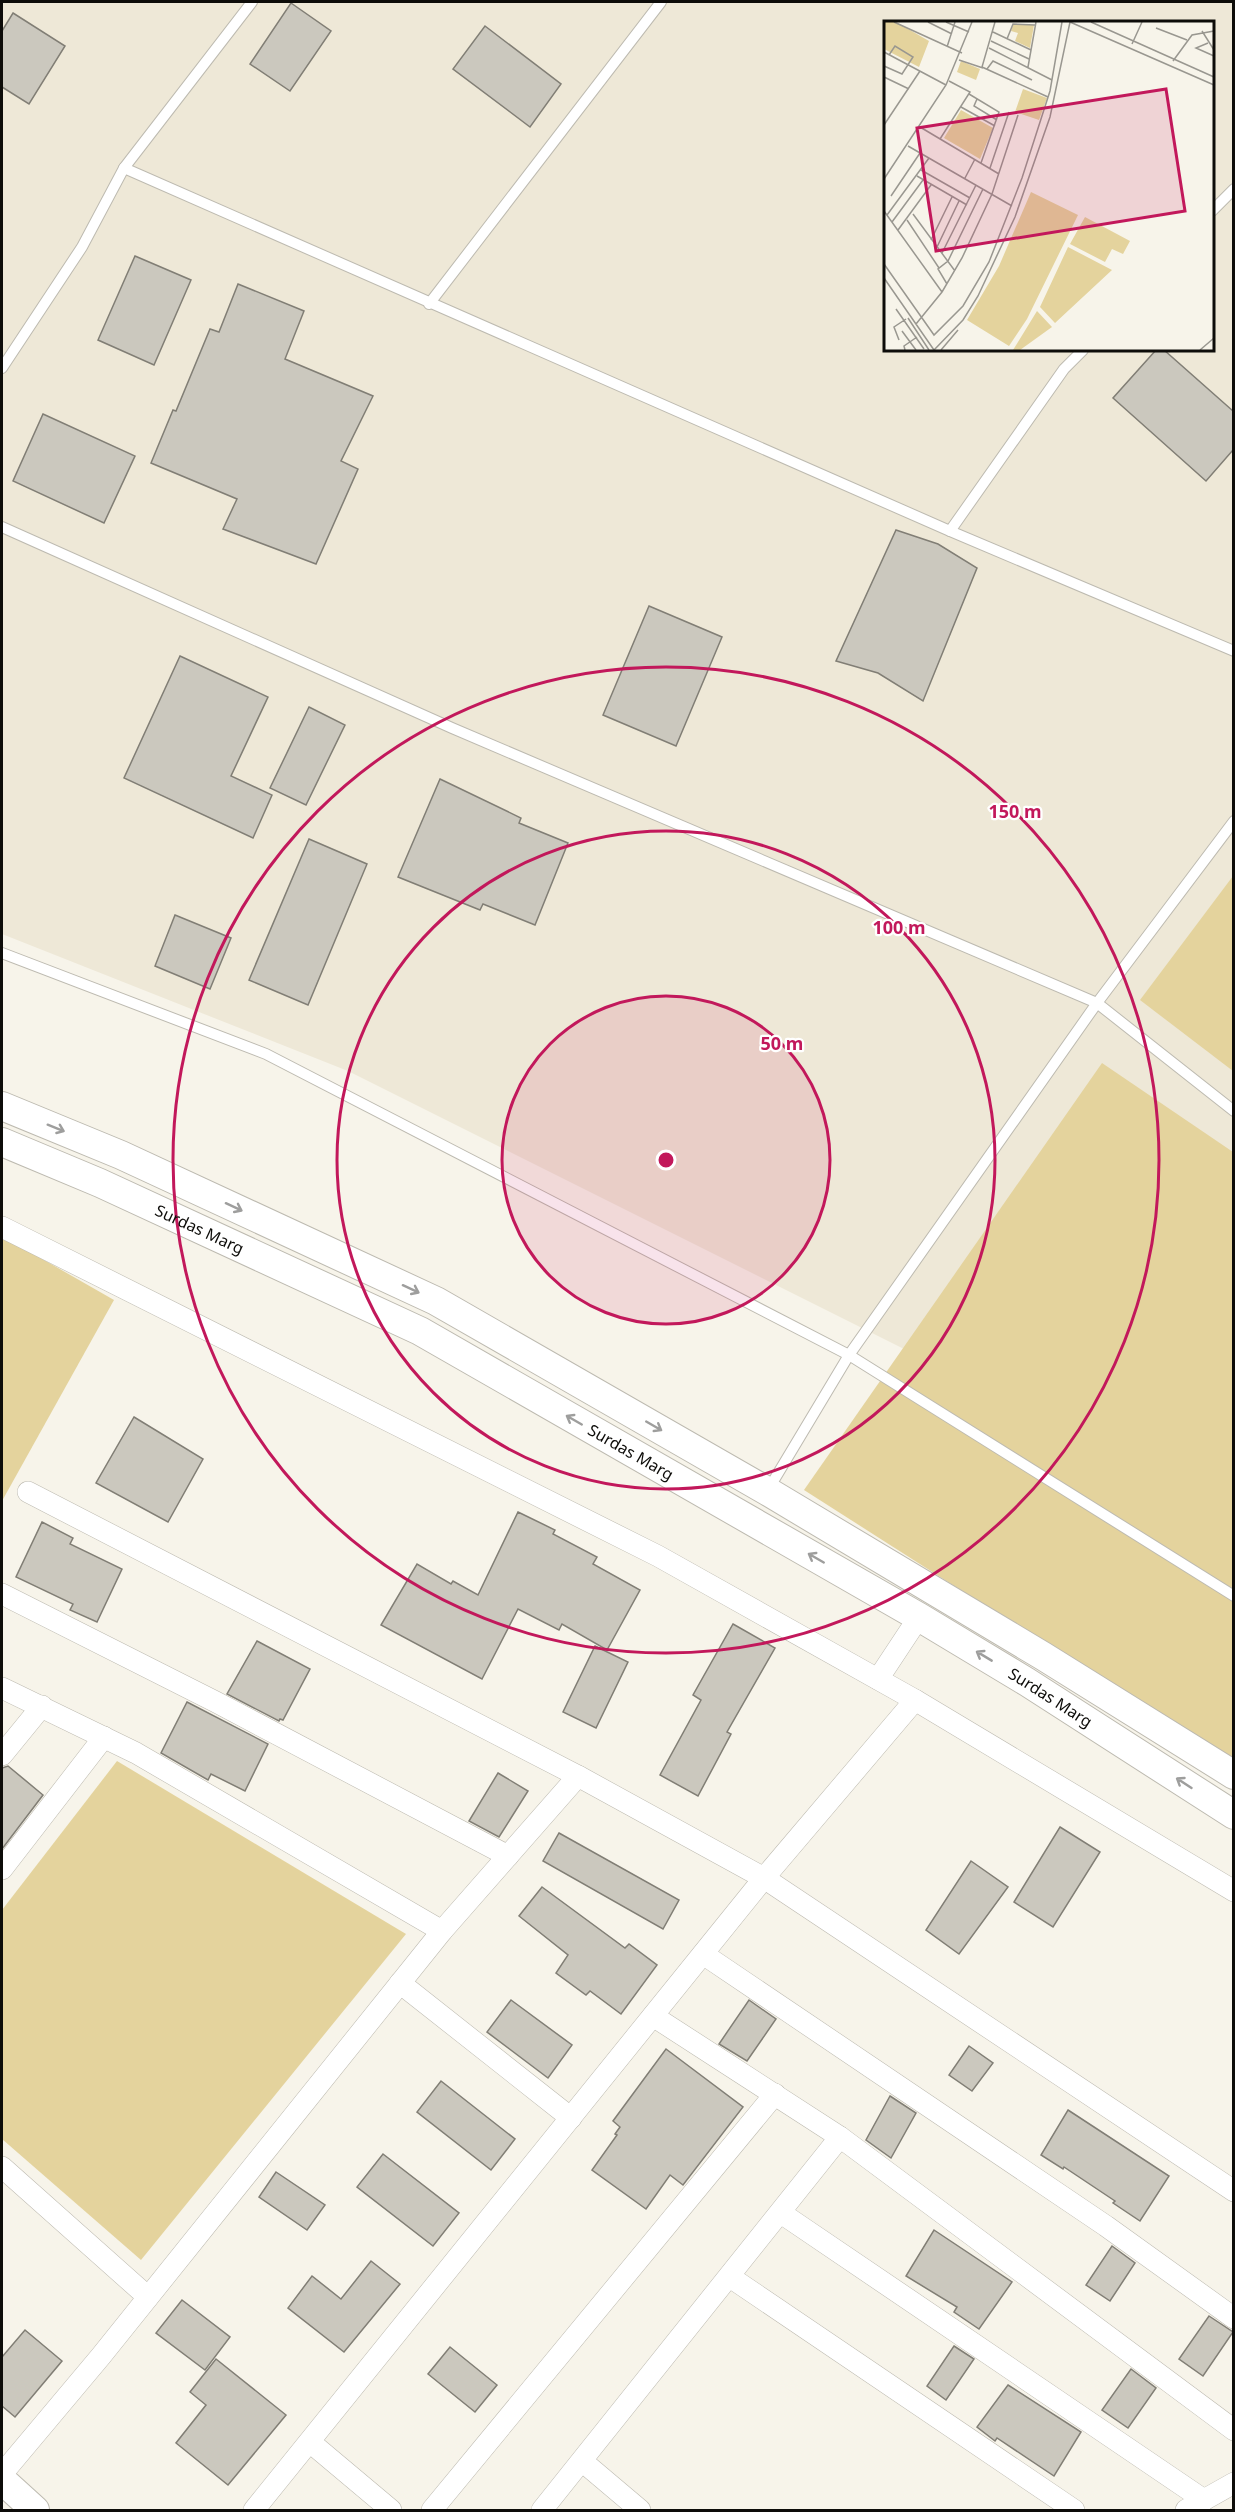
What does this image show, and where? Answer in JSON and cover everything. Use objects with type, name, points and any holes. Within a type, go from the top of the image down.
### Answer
[{"type":"main road","name":"Surdas Marg","points":[[2,1106],[121,1155],[436,1301],[767,1491],[1043,1656],[1233,1775]]},
{"type":"main road","name":"Surdas Marg","points":[[2,1142],[100,1183],[420,1331],[918,1617],[1027,1682],[1233,1815]]},
{"type":"main road","points":[[749,1520],[767,1491]]},
{"type":"main road","points":[[2,2480],[35,2511]]},
{"type":"street","points":[[2,1227],[658,1556],[915,1700],[1233,1891]]},
{"type":"street","points":[[28,1492],[578,1776],[764,1878],[1233,2191]]},
{"type":"street","points":[[2,1594],[216,1702],[508,1856]]},
{"type":"street","points":[[878,1679],[918,1617]]},
{"type":"street","points":[[2,1688],[146,1759],[442,1931]]},
{"type":"street","points":[[254,2511],[764,1878],[915,1700]]},
{"type":"street","points":[[2,1755],[42,1706]]},
{"type":"street","points":[[2,1869],[104,1737]]},
{"type":"street","points":[[2,2474],[148,2297],[399,1983],[578,1776]]},
{"type":"street","points":[[703,1954],[1106,2226],[1233,2318]]},
{"type":"street","points":[[399,1983],[571,2118]]},
{"type":"street","points":[[653,2016],[840,2137],[1233,2430]]},
{"type":"street","points":[[432,2511],[775,2094]]},
{"type":"street","points":[[542,2511],[840,2137]]},
{"type":"street","points":[[2,2167],[148,2297]]},
{"type":"street","points":[[781,2213],[1195,2505],[1233,2483]]},
{"type":"street","points":[[730,2277],[1074,2511]]},
{"type":"street","points":[[310,2442],[391,2511]]},
{"type":"street","points":[[582,2461],[640,2511]]},
{"type":"lane","points":[[2,368],[82,247],[124,168],[252,2]]},
{"type":"lane","points":[[429,304],[661,2]]},
{"type":"lane","points":[[124,168],[950,531],[1233,651]]},
{"type":"lane","points":[[1214,209],[1233,189]]},
{"type":"lane","points":[[950,531],[1064,369],[1082,351]]},
{"type":"lane","points":[[2,527],[452,728],[1097,1003],[1233,1111]]},
{"type":"lane","points":[[767,1491],[849,1354],[1097,1003],[1233,821]]},
{"type":"lane","points":[[2,953],[266,1054],[849,1354],[1233,1596]]},
{"type":"shaded area","points":[[2,2],[1233,2],[1233,1557],[940,1367],[348,1071],[2,934]]},
{"type":"shaded area","points":[[1233,876],[1233,1071],[1140,1000]]},
{"type":"shaded area","points":[[1102,1063],[1233,1152],[1233,1764],[804,1490]]},
{"type":"shaded area","points":[[2,1236],[114,1300],[2,1501]]},
{"type":"shaded area","points":[[117,1761],[406,1934],[141,2260],[2,2139],[2,1910]]},
{"type":"building","points":[[291,3],[331,31],[290,91],[250,64]]},
{"type":"building","points":[[13,13],[65,46],[29,104],[2,87],[2,31]]},
{"type":"building","points":[[485,26],[561,84],[530,127],[453,69]]},
{"type":"building","points":[[135,256],[191,280],[154,365],[98,340]]},
{"type":"building","points":[[238,284],[304,311],[285,359],[373,396],[341,461],[358,469],[316,564],[223,529],[237,499],[151,463],[173,410],[176,411],[210,329],[219,332]]},
{"type":"building","points":[[1155,351],[1165,351],[1233,411],[1233,450],[1206,481],[1113,398]]},
{"type":"building","points":[[43,414],[135,456],[104,523],[13,481]]},
{"type":"building","points":[[896,530],[938,544],[977,568],[923,701],[878,673],[836,661]]},
{"type":"building","points":[[649,606],[722,637],[676,746],[603,715]]},
{"type":"building","points":[[180,656],[268,697],[231,776],[272,795],[253,838],[124,778]]},
{"type":"building","points":[[309,707],[345,725],[306,805],[270,788]]},
{"type":"building","points":[[440,779],[521,818],[519,823],[568,843],[535,925],[483,904],[480,910],[398,877]]},
{"type":"building","points":[[309,839],[367,864],[308,1005],[249,980]]},
{"type":"building","points":[[175,915],[231,938],[210,989],[155,966]]},
{"type":"building","points":[[134,1417],[203,1459],[168,1522],[96,1483]]},
{"type":"building","points":[[518,1512],[555,1530],[553,1534],[597,1557],[593,1564],[640,1590],[607,1650],[562,1624],[559,1630],[518,1609],[482,1679],[381,1625],[417,1564],[451,1584],[453,1581],[478,1595]]},
{"type":"building","points":[[42,1522],[73,1538],[70,1544],[122,1569],[97,1622],[70,1610],[73,1604],[16,1577]]},
{"type":"building","points":[[733,1624],[775,1648],[727,1732],[731,1734],[698,1796],[660,1775],[701,1700],[693,1695]]},
{"type":"building","points":[[257,1641],[310,1669],[283,1720],[279,1721],[227,1694]]},
{"type":"building","points":[[595,1646],[628,1662],[596,1728],[563,1712]]},
{"type":"building","points":[[187,1702],[268,1744],[245,1791],[211,1774],[208,1780],[161,1753]]},
{"type":"building","points":[[8,1766],[43,1795],[2,1849],[2,1768]]},
{"type":"building","points":[[498,1773],[528,1791],[499,1837],[469,1821]]},
{"type":"building","points":[[1060,1827],[1100,1852],[1053,1927],[1014,1902]]},
{"type":"building","points":[[559,1833],[679,1900],[663,1929],[543,1861]]},
{"type":"building","points":[[971,1861],[1008,1887],[959,1954],[926,1930]]},
{"type":"building","points":[[542,1887],[625,1948],[629,1944],[657,1965],[621,2014],[590,1991],[586,1995],[556,1973],[568,1955],[519,1916]]},
{"type":"building","points":[[511,2000],[572,2045],[548,2078],[487,2032]]},
{"type":"building","points":[[749,2000],[776,2019],[747,2061],[719,2044]]},
{"type":"building","points":[[969,2046],[993,2063],[972,2091],[949,2075]]},
{"type":"building","points":[[666,2049],[743,2107],[683,2185],[670,2175],[646,2209],[592,2170],[617,2135],[615,2134],[620,2127],[613,2121]]},
{"type":"building","points":[[441,2081],[515,2139],[491,2170],[417,2112]]},
{"type":"building","points":[[890,2096],[916,2113],[891,2158],[866,2140]]},
{"type":"building","points":[[1068,2110],[1169,2176],[1140,2221],[1113,2203],[1115,2201],[1064,2167],[1063,2169],[1041,2155]]},
{"type":"building","points":[[383,2154],[459,2213],[433,2246],[357,2187]]},
{"type":"building","points":[[276,2172],[325,2205],[307,2230],[259,2197]]},
{"type":"building","points":[[934,2230],[1012,2282],[979,2329],[954,2312],[957,2307],[906,2276]]},
{"type":"building","points":[[1112,2246],[1135,2263],[1110,2301],[1086,2285]]},
{"type":"building","points":[[371,2261],[400,2284],[344,2352],[288,2308],[312,2276],[341,2299]]},
{"type":"building","points":[[182,2300],[230,2337],[205,2370],[156,2333]]},
{"type":"building","points":[[1209,2316],[1233,2332],[1203,2376],[1179,2359]]},
{"type":"building","points":[[25,2330],[62,2361],[15,2417],[2,2406],[2,2357]]},
{"type":"building","points":[[954,2346],[974,2359],[946,2400],[927,2386]]},
{"type":"building","points":[[450,2347],[497,2385],[475,2412],[428,2374]]},
{"type":"building","points":[[216,2359],[286,2415],[228,2485],[176,2443],[206,2405],[190,2392]]},
{"type":"building","points":[[1131,2369],[1156,2388],[1128,2428],[1102,2410]]},
{"type":"building","points":[[1008,2385],[1081,2432],[1054,2476],[997,2438],[995,2441],[977,2427]]}]
